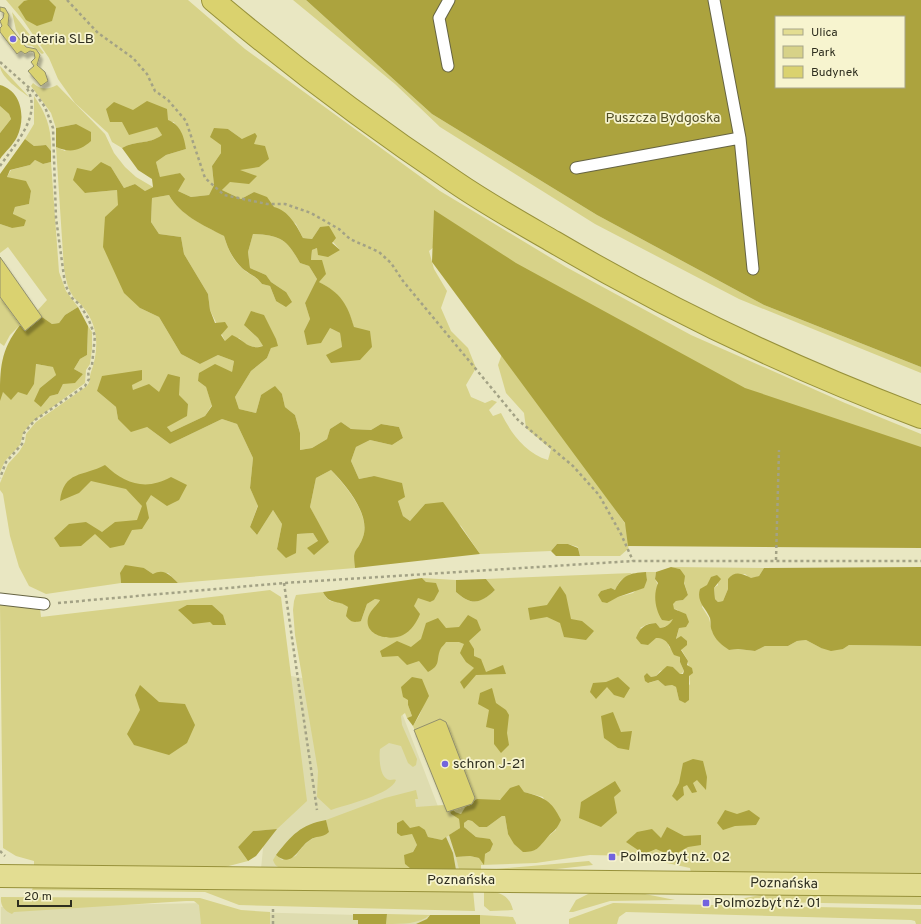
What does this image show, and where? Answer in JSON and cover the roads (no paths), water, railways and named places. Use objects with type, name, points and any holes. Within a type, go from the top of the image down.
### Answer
[{"type":"highway","points":[[213,0],[276,53],[455,183],[538,233],[587,261],[706,324],[775,357],[921,417]]},
{"type":"main road","name":"Poznańska","points":[[0,876],[921,885]]},
{"type":"lane","points":[[448,66],[439,18],[449,0]]},
{"type":"lane","points":[[714,0],[740,138],[753,269]]},
{"type":"lane","points":[[576,168],[740,138]]},
{"type":"lane","points":[[0,599],[44,604]]},
{"type":"place","name":"bateria SLB","points":[[13,39]]},
{"type":"place","name":"schron J-21","points":[[445,764]]},
{"type":"place","name":"Polmozbyt nż. 02","points":[[612,857]]},
{"type":"place","name":"Polmozbyt nż. 01","points":[[706,903]]},
{"type":"park label","name":"Puszcza Bydgoska","points":[[663,118]]}]
